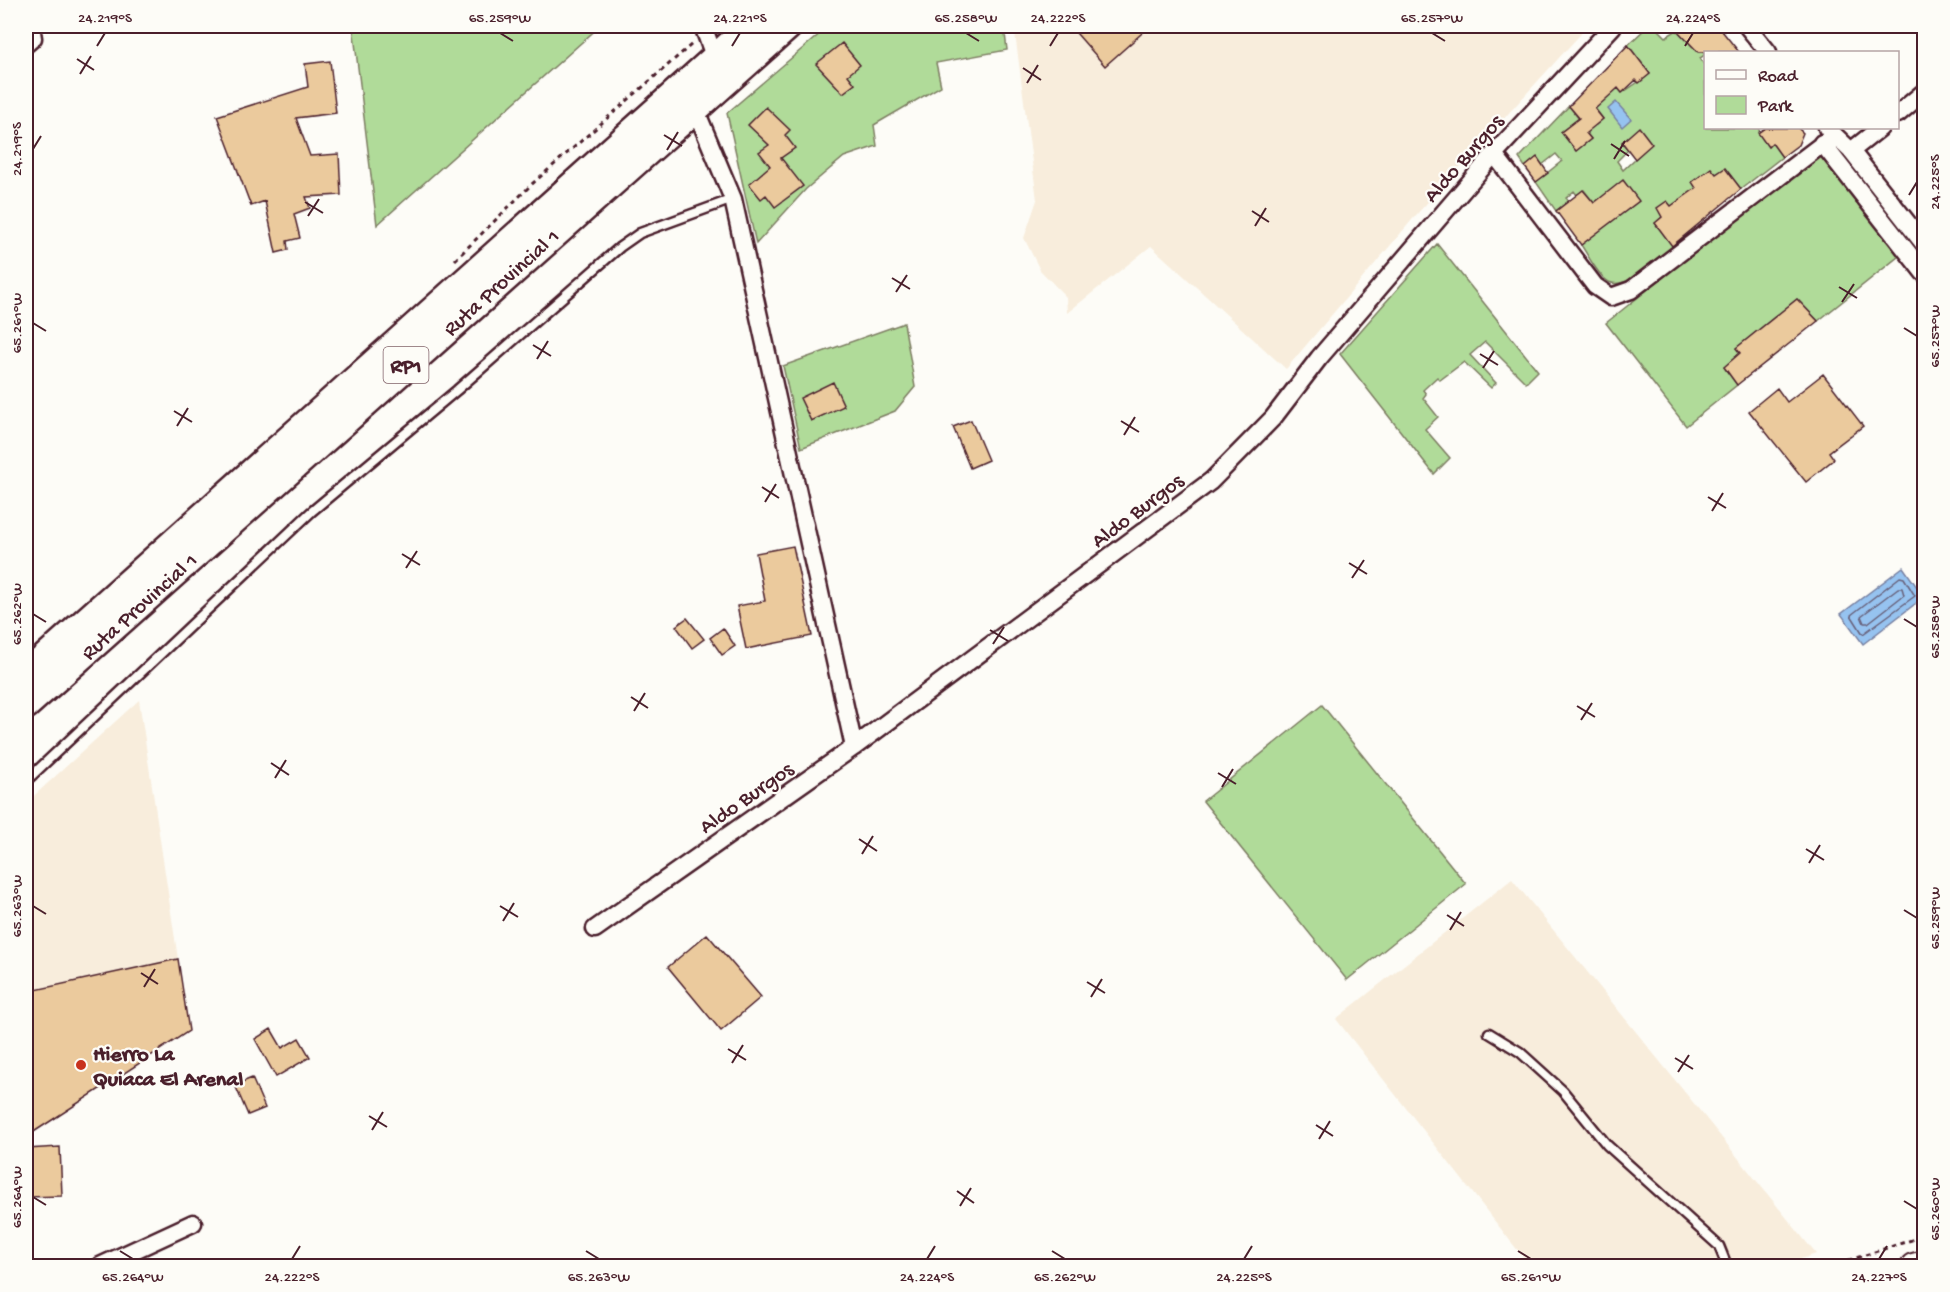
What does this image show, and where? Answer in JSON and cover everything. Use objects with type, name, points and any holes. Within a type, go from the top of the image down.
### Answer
[{"type":"main road","name":"Ruta Provincial 1","points":[[26,705],[689,96],[712,49],[751,26]]},
{"type":"main road","name":"Ruta Provincial 1","points":[[712,49],[788,26]]},
{"type":"main road","name":"Ruta Provincial 1","points":[[26,675],[689,96]]},
{"type":"street","name":"Aldo Burgos","points":[[595,929],[854,747],[1211,481],[1272,418],[1319,358],[1494,154],[1613,26]]},
{"type":"street","points":[[1747,26],[1767,51]]},
{"type":"street","points":[[1899,113],[1924,92]]},
{"type":"street","points":[[689,96],[733,199],[854,747]]},
{"type":"street","points":[[1851,151],[1879,129]]},
{"type":"street","points":[[1494,154],[1595,286],[1611,297],[1631,290],[1827,135]]},
{"type":"street","points":[[1827,135],[1851,151],[1924,244]]},
{"type":"street","points":[[1827,135],[1924,273]]},
{"type":"street","points":[[100,1266],[193,1222]]},
{"type":"street","points":[[1913,1266],[1924,1263]]},
{"type":"lane","points":[[26,781],[311,512],[457,390],[620,246],[640,233],[733,199]]},
{"type":"lane","points":[[1489,1034],[1520,1052],[1563,1091],[1607,1145],[1719,1246],[1727,1266]]},
{"type":"path","points":[[453,262],[557,162],[712,49]]},
{"type":"path","points":[[1831,1266],[1924,1236]]},
{"type":"shaded area","points":[[1014,26],[1588,26],[1417,214],[1286,369],[1151,246],[1067,313],[1066,297],[1040,270],[1024,238],[1037,200]]},
{"type":"shaded area","points":[[139,700],[178,959],[26,992],[26,937],[28,935],[26,803]]},
{"type":"shaded area","points":[[1512,879],[1816,1254],[1781,1266],[1530,1266],[1336,1019]]},
{"type":"green space","points":[[353,26],[600,26],[377,225]]},
{"type":"green space","points":[[829,26],[1004,26],[1007,50],[936,63],[941,86],[874,125],[877,146],[844,157],[806,189],[756,244],[727,113]]},
{"type":"green space","points":[[1648,26],[1655,26],[1666,37],[1677,30],[1692,46],[1696,42],[1704,54],[1700,58],[1704,64],[1704,129],[1759,129],[1768,146],[1772,143],[1782,157],[1741,189],[1725,169],[1716,174],[1711,169],[1689,209],[1681,199],[1671,206],[1658,208],[1662,217],[1655,223],[1673,246],[1642,272],[1625,282],[1609,282],[1601,275],[1581,245],[1613,220],[1598,200],[1594,203],[1584,190],[1577,195],[1574,191],[1566,198],[1569,201],[1556,211],[1536,182],[1562,161],[1556,154],[1542,165],[1536,158],[1525,167],[1519,158],[1569,106],[1585,127],[1596,125],[1603,119],[1583,92],[1618,88],[1622,93],[1650,74],[1628,45]],"holes":[[[1577,120],[1591,139],[1576,151],[1561,132]],[[1639,128],[1651,144],[1623,170],[1617,161],[1628,150],[1622,142]]]},
{"type":"green space","points":[[1819,152],[1899,256],[1818,321],[1797,299],[1736,348],[1740,353],[1724,367],[1737,385],[1686,426],[1606,323]]},
{"type":"green space","points":[[1437,244],[1538,371],[1526,383],[1485,342],[1470,355],[1496,383],[1491,388],[1464,362],[1440,380],[1437,377],[1423,390],[1426,394],[1423,398],[1438,417],[1425,429],[1450,458],[1434,474],[1340,354]]},
{"type":"green space","points":[[904,323],[915,387],[895,411],[801,448],[783,366]]},
{"type":"green space","points":[[1322,705],[1466,884],[1347,980],[1203,801]]},
{"type":"water","points":[[1616,102],[1631,119],[1622,127],[1608,109]]},
{"type":"water","points":[[1903,567],[1924,597],[1863,644],[1841,614]]},
{"type":"building","points":[[1070,26],[1150,26],[1105,66]]},
{"type":"building","points":[[1673,26],[1718,26],[1738,51],[1704,51],[1698,52]]},
{"type":"building","points":[[842,43],[860,65],[848,75],[855,84],[843,93],[816,64]]},
{"type":"building","points":[[1628,45],[1650,74],[1639,83],[1636,80],[1622,93],[1618,88],[1595,109],[1603,119],[1586,133],[1591,139],[1576,151],[1561,132],[1579,118],[1569,106]]},
{"type":"building","points":[[330,61],[336,113],[296,118],[310,156],[339,154],[341,195],[306,197],[310,208],[294,214],[300,238],[287,241],[288,250],[276,253],[265,201],[251,206],[217,116],[308,87],[305,64]]},
{"type":"building","points":[[766,107],[790,130],[785,135],[795,148],[781,158],[803,186],[775,207],[766,195],[761,199],[749,184],[770,166],[759,152],[769,145],[748,125]]},
{"type":"building","points":[[1639,127],[1652,144],[1635,159],[1622,142]]},
{"type":"building","points":[[1764,129],[1799,129],[1803,133],[1798,145],[1782,157],[1772,143],[1768,147],[1758,133]]},
{"type":"building","points":[[1537,157],[1548,173],[1536,182],[1525,167]]},
{"type":"building","points":[[1711,168],[1716,174],[1725,168],[1741,189],[1672,246],[1655,223],[1662,217],[1657,208],[1667,201],[1671,206],[1696,188],[1692,182]]},
{"type":"building","points":[[1623,180],[1639,201],[1581,245],[1556,211],[1583,190],[1594,203]]},
{"type":"building","points":[[1797,299],[1818,321],[1737,385],[1724,367],[1740,353],[1736,348]]},
{"type":"building","points":[[1823,374],[1863,426],[1829,452],[1834,459],[1806,482],[1749,411],[1777,388],[1787,402]]},
{"type":"building","points":[[833,382],[844,406],[811,421],[800,398]]},
{"type":"building","points":[[971,420],[988,460],[970,468],[953,427]]},
{"type":"building","points":[[793,546],[812,636],[746,649],[737,606],[765,601],[756,553]]},
{"type":"building","points":[[687,618],[704,639],[692,648],[676,626]]},
{"type":"building","points":[[723,628],[735,646],[722,655],[710,638]]},
{"type":"building","points":[[707,934],[761,997],[721,1031],[668,967]]},
{"type":"building","name":"Hierro La Quiaca El Arenal","points":[[178,959],[189,1031],[26,1137],[26,992]]},
{"type":"building","points":[[271,1029],[282,1048],[299,1038],[310,1057],[276,1077],[255,1039]]},
{"type":"building","points":[[252,1078],[265,1108],[248,1115],[235,1085]]},
{"type":"building","points":[[60,1147],[62,1196],[27,1197],[26,1149]]},
{"type":"place","name":"Hierro La Quiaca El Arenal","points":[[81,1065]]}]
